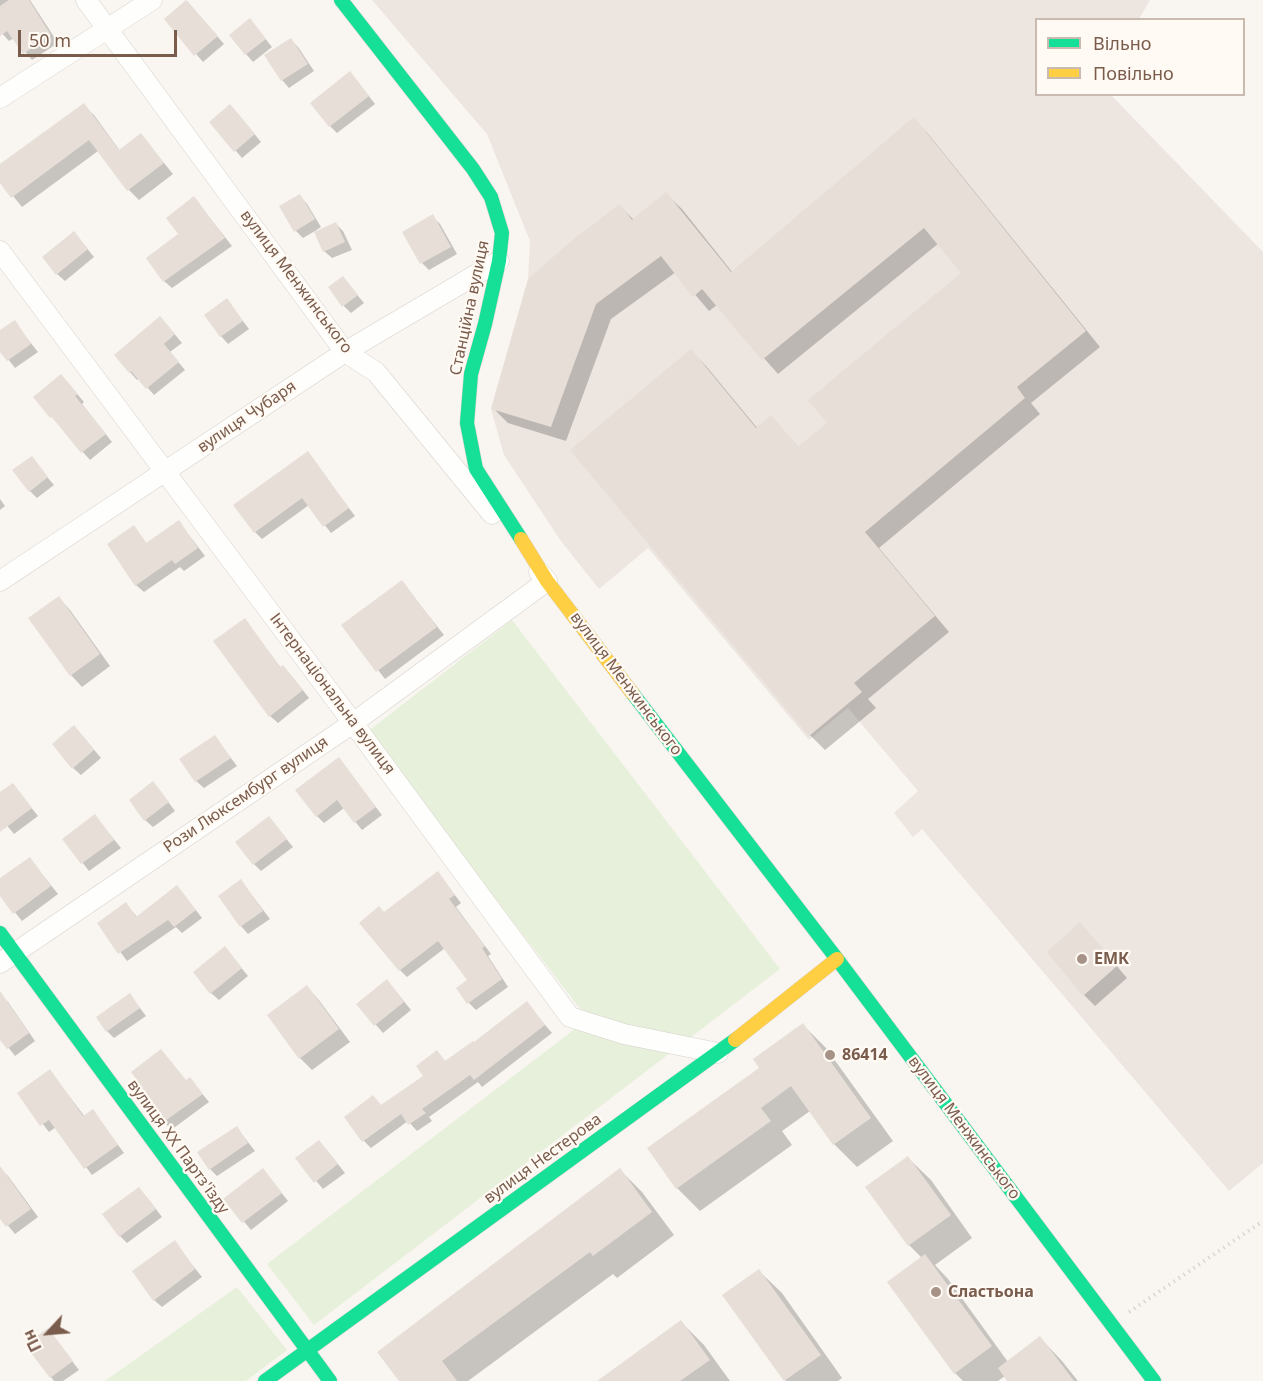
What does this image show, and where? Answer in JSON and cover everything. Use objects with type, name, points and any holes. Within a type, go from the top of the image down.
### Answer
[{"type":"street","name":"вулиця Менжинського","points":[[86,0],[345,352],[376,372],[547,581],[837,959],[1150,1377]]},
{"type":"street","points":[[0,98],[152,0]]},
{"type":"street","name":"Станційна вулиця","points":[[341,0],[473,169],[491,197],[502,233],[499,261],[471,374],[467,423],[476,469],[547,581]]},
{"type":"street","name":"Інтернаціональна вулиця","points":[[0,251],[570,1017],[624,1034],[718,1053]]},
{"type":"street","name":"вулиця Чубаря","points":[[0,581],[345,352],[499,261]]},
{"type":"street","name":"Рози Люксембург вулиця","points":[[7,958],[353,723],[547,581]]},
{"type":"street","name":"вулиця XX Партз'їзду","points":[[0,933],[7,958],[330,1381]]},
{"type":"street","name":"вулиця Нестерова","points":[[265,1381],[718,1053],[837,959]]},
{"type":"path","points":[[1111,1324],[1263,1221]]},
{"type":"shaded area","points":[[372,0],[1150,0],[1140,18],[1035,18],[1035,96],[1112,96],[1263,252],[1263,1163],[1229,1191],[922,829],[913,837],[894,813],[918,791],[848,708],[809,740],[648,548],[599,589],[561,541],[504,455],[491,409],[528,280],[530,241],[487,134]]},
{"type":"green space","points":[[512,620],[780,969],[314,1325],[267,1264],[588,1019],[367,732]]},
{"type":"green space","points":[[237,1287],[287,1350],[246,1381],[105,1381]]},
{"type":"building","points":[[9,0],[29,0],[51,35],[23,54],[7,31],[0,36],[0,6]]},
{"type":"building","points":[[186,0],[218,36],[194,56],[164,19]]},
{"type":"building","points":[[250,18],[266,39],[245,55],[229,35]]},
{"type":"building","points":[[291,38],[308,64],[281,81],[264,55]]},
{"type":"building","points":[[350,71],[369,96],[329,127],[310,103]]},
{"type":"building","points":[[84,103],[119,150],[141,133],[164,163],[127,191],[89,140],[11,198],[0,183],[0,164]]},
{"type":"building","points":[[230,104],[255,134],[234,152],[209,122]]},
{"type":"building","points":[[914,117],[1086,331],[1017,387],[1025,398],[865,532],[935,616],[854,683],[862,692],[809,736],[570,450],[691,349],[756,428],[771,415],[798,447],[827,423],[808,400],[961,273],[924,228],[762,360],[702,289],[693,297],[661,256],[596,304],[551,427],[491,409],[528,279],[575,238],[620,204],[632,220],[666,192],[731,272]]},
{"type":"building","points":[[300,194],[315,219],[294,232],[279,206]]},
{"type":"building","points":[[194,196],[225,238],[163,282],[146,258],[178,234],[166,218]]},
{"type":"building","points":[[433,214],[451,247],[420,264],[402,232]]},
{"type":"building","points":[[336,222],[345,242],[323,252],[314,232]]},
{"type":"building","points":[[74,231],[88,249],[56,275],[42,257]]},
{"type":"building","points":[[343,276],[358,295],[342,307],[328,287]]},
{"type":"building","points":[[227,298],[243,321],[220,337],[204,315]]},
{"type":"building","points":[[160,316],[175,334],[164,344],[179,362],[146,389],[114,355]]},
{"type":"building","points":[[15,320],[31,344],[7,361],[0,352],[0,330]]},
{"type":"building","points":[[61,374],[78,394],[75,396],[106,434],[81,453],[33,397]]},
{"type":"building","points":[[308,451],[349,508],[323,527],[302,498],[254,533],[233,505]]},
{"type":"building","points":[[32,456],[48,477],[29,492],[12,470]]},
{"type":"building","points":[[179,520],[198,548],[175,564],[172,560],[135,586],[107,544],[134,525],[146,543]]},
{"type":"building","points":[[402,580],[437,627],[376,672],[341,625]]},
{"type":"building","points":[[59,596],[100,654],[70,676],[28,618]]},
{"type":"building","points":[[245,618],[280,667],[283,665],[303,690],[269,717],[213,641]]},
{"type":"building","points":[[74,725],[94,750],[72,769],[52,744]]},
{"type":"building","points":[[215,735],[231,758],[195,782],[179,759]]},
{"type":"building","points":[[339,757],[376,807],[354,823],[337,800],[316,817],[295,790]]},
{"type":"building","points":[[153,781],[169,802],[144,821],[129,800]]},
{"type":"building","points":[[13,783],[32,808],[0,832],[0,792]]},
{"type":"building","points":[[95,814],[114,840],[81,864],[62,839]]},
{"type":"building","points":[[269,816],[287,839],[253,865],[235,842]]},
{"type":"building","points":[[30,857],[51,886],[13,914],[0,896],[0,878]]},
{"type":"building","points":[[438,871],[455,895],[449,899],[485,946],[482,948],[502,979],[467,1004],[456,988],[467,980],[438,941],[399,971],[359,923],[379,906],[384,912]]},
{"type":"building","points":[[241,879],[263,911],[240,927],[218,896]]},
{"type":"building","points":[[177,885],[196,910],[174,927],[168,920],[118,954],[97,923],[126,902],[136,917]]},
{"type":"building","name":"ЕМК","points":[[1080,922],[1117,966],[1083,996],[1047,952]]},
{"type":"building","points":[[225,946],[242,968],[210,994],[193,972]]},
{"type":"building","points":[[387,979],[404,1002],[374,1026],[356,1004]]},
{"type":"building","points":[[307,985],[339,1029],[299,1059],[267,1015]]},
{"type":"building","points":[[0,991],[29,1033],[7,1049],[0,1040]]},
{"type":"building","points":[[130,993],[140,1008],[106,1032],[96,1017]]},
{"type":"building","points":[[527,1001],[545,1025],[474,1080],[470,1075],[422,1109],[426,1113],[408,1125],[401,1114],[362,1142],[344,1117],[373,1095],[381,1105],[423,1076],[416,1066],[437,1050],[445,1061]]},
{"type":"building","points":[[803,1023],[871,1118],[833,1145],[791,1086],[761,1108],[771,1121],[676,1189],[647,1148],[759,1068],[753,1059]]},
{"type":"building","points":[[161,1049],[186,1080],[190,1077],[203,1094],[162,1123],[150,1106],[154,1104],[131,1072]]},
{"type":"building","points":[[50,1069],[83,1116],[93,1109],[118,1145],[84,1169],[49,1120],[40,1126],[17,1093]]},
{"type":"building","points":[[237,1126],[248,1143],[209,1170],[197,1152]]},
{"type":"building","points":[[319,1140],[338,1164],[314,1183],[295,1158]]},
{"type":"building","points":[[908,1156],[951,1215],[908,1246],[865,1187]]},
{"type":"building","points":[[0,1166],[31,1209],[6,1227],[0,1219]]},
{"type":"building","points":[[263,1168],[282,1193],[242,1223],[223,1199]]},
{"type":"building","points":[[620,1168],[652,1212],[593,1256],[590,1252],[442,1361],[457,1381],[399,1381],[377,1352]]},
{"type":"building","points":[[139,1187],[156,1209],[119,1237],[102,1214]]},
{"type":"building","points":[[175,1240],[195,1269],[153,1301],[132,1271]]},
{"type":"building","points":[[925,1254],[992,1346],[954,1374],[887,1282]]},
{"type":"building","points":[[759,1269],[821,1355],[784,1381],[722,1295]]},
{"type":"building","points":[[681,1320],[710,1360],[680,1381],[597,1381]]},
{"type":"building","points":[[48,1328],[73,1361],[50,1378],[25,1345]]},
{"type":"building","points":[[1040,1336],[1074,1381],[1007,1381],[998,1368]]},
{"type":"traffic: fast","points":[[341,0],[473,169],[491,197],[502,233],[499,261],[471,374],[467,423],[476,469],[521,539]]},
{"type":"traffic: fast","points":[[633,694],[837,959],[1154,1381]]},
{"type":"traffic: fast","points":[[0,933],[330,1381]]},
{"type":"traffic: fast","points":[[265,1381],[735,1040]]},
{"type":"traffic: slow","points":[[521,539],[547,581],[633,694]]},
{"type":"traffic: slow","points":[[735,1040],[837,959]]},
{"type":"place","name":"ЕМК","points":[[1082,959]]},
{"type":"place","name":"86414","points":[[830,1055]]},
{"type":"place","name":"Сластьона","points":[[936,1292]]}]
